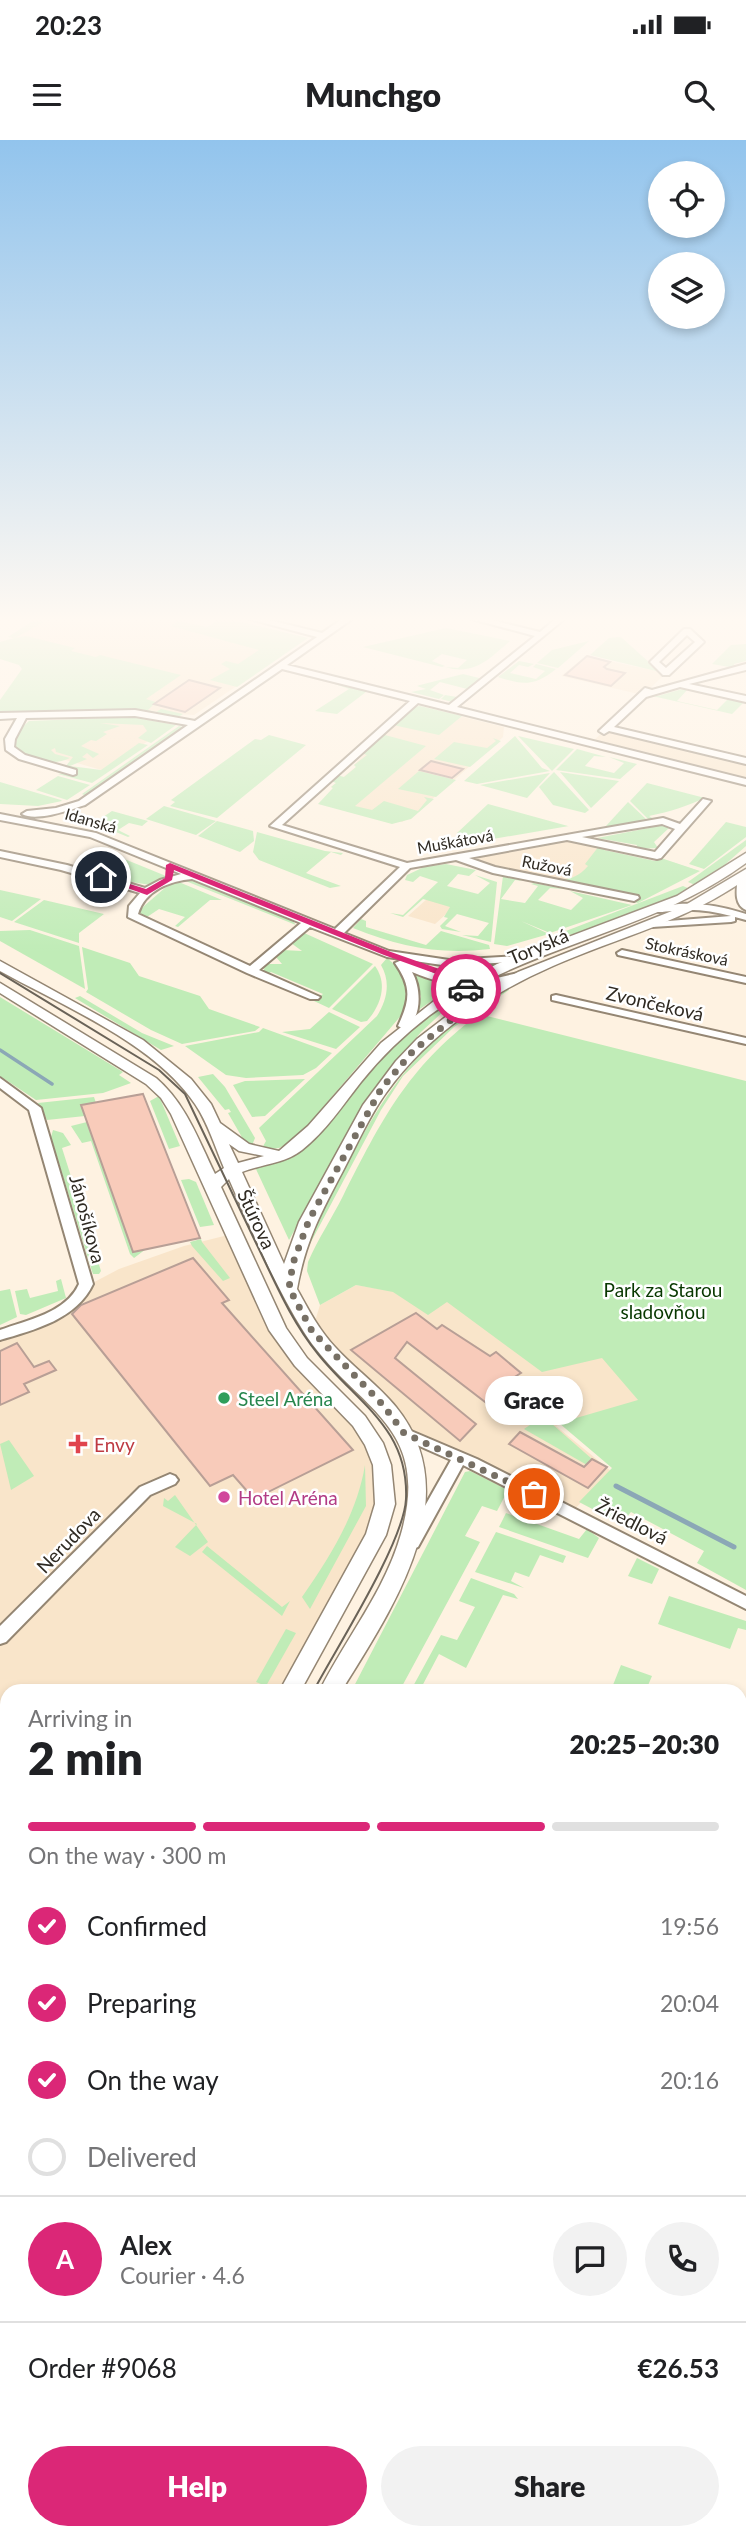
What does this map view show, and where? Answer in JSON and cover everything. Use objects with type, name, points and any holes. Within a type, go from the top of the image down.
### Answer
[{"type":"street","points":[[16,729],[9,748],[19,755],[73,772]]},
{"type":"street","points":[[53,825],[75,815],[82,803],[190,729]]},
{"type":"street","name":"Muškátová","points":[[383,729],[275,826],[407,866],[567,837],[663,821],[681,828],[657,856],[567,837]]},
{"type":"street","points":[[530,729],[746,782]]},
{"type":"street","points":[[590,744],[606,729]]},
{"type":"street","points":[[611,729],[746,761]]},
{"type":"street","points":[[681,828],[706,801]]},
{"type":"street","points":[[0,817],[75,815],[93,835]]},
{"type":"street","name":"Idanská","points":[[0,817],[53,825],[93,835],[310,921],[401,959],[452,984],[486,984],[522,975]]},
{"type":"street","points":[[0,854],[63,867],[147,892],[134,907],[134,918],[314,997]]},
{"type":"street","name":"Ružová","points":[[457,857],[493,870],[634,898]]},
{"type":"street","name":"Toryská","points":[[212,1187],[233,1169],[278,1156],[296,1147],[404,1026],[466,985],[519,959],[656,910],[698,889],[746,857]]},
{"type":"street","points":[[169,879],[170,865]]},
{"type":"street","points":[[337,933],[407,866]]},
{"type":"street","points":[[744,875],[741,895],[746,907]]},
{"type":"street","name":"Toryská","points":[[289,1288],[293,1263],[309,1220],[381,1089],[413,1051],[463,1010],[522,975],[582,950],[656,925],[698,906],[744,875]]},
{"type":"street","name":"Idanská","points":[[147,892],[169,879],[198,876]]},
{"type":"street","points":[[698,889],[698,906],[701,910],[731,919]]},
{"type":"street","points":[[656,910],[709,906],[746,919]]},
{"type":"street","points":[[656,925],[746,919]]},
{"type":"street","points":[[251,971],[310,921]]},
{"type":"street","name":"Stokrásková","points":[[622,953],[746,980]]},
{"type":"street","name":"Idanská","points":[[401,959],[461,964],[519,959]]},
{"type":"street","name":"Idanská","points":[[401,959],[412,979],[416,997],[404,1026]]},
{"type":"street","name":"Štúrova","points":[[0,965],[162,1060],[190,1085],[212,1124],[312,1331],[383,1405],[404,1433],[419,1480],[417,1513],[406,1553],[334,1684]]},
{"type":"street","points":[[463,1010],[466,985]]},
{"type":"street","name":"Štúrova","points":[[0,987],[158,1086],[179,1114],[278,1330],[302,1362],[364,1427],[379,1454],[385,1477],[384,1504],[376,1535],[293,1684]]},
{"type":"street","name":"Zvončeková","points":[[556,999],[746,1041]]},
{"type":"street","name":"Jánošíkova","points":[[0,1082],[35,1108],[86,1284],[80,1298],[65,1308],[0,1335]]},
{"type":"street","points":[[212,1124],[250,1151],[268,1153],[296,1147]]},
{"type":"street","name":"Žriedlová","points":[[404,1433],[460,1458],[746,1603]]},
{"type":"street","points":[[406,1553],[460,1458]]},
{"type":"street","name":"Nerudova","points":[[0,1637],[145,1491],[170,1480]]},
{"type":"shaded area","points":[[56,729],[153,729],[148,741],[105,771],[45,754]]},
{"type":"shaded area","points":[[389,729],[504,729],[503,737],[413,816],[402,822],[323,800],[333,788],[331,787],[356,767],[354,765]]},
{"type":"shaded area","points":[[606,729],[611,729],[746,761],[746,782],[590,744]]},
{"type":"shaded area","points":[[567,837],[610,846],[575,886],[493,870],[457,857]]},
{"type":"shaded area","points":[[427,899],[454,907],[435,924],[408,916]]},
{"type":"shaded area","points":[[232,1234],[278,1330],[350,1411],[385,1477],[362,1560],[293,1684],[0,1684],[0,1334],[65,1309],[85,1287],[119,1269],[184,1246]]},
{"type":"shaded area","points":[[356,1285],[442,1299],[603,1357],[639,1401],[556,1426],[611,1471],[571,1513],[404,1433],[312,1331],[320,1305]]},
{"type":"green space","points":[[112,729],[103,732],[107,734],[96,741],[91,740],[81,746],[99,754],[93,758],[87,753],[82,757],[87,759],[70,766],[101,770],[139,743],[148,745],[92,783],[58,774],[75,772],[66,766],[73,757],[56,752],[55,748],[51,750],[55,754],[70,758],[49,762],[15,748],[19,730]]},
{"type":"green space","points":[[146,729],[171,729],[151,743],[138,738],[147,731]]},
{"type":"green space","points":[[175,729],[185,729],[86,796],[82,794]]},
{"type":"green space","points":[[388,729],[390,729],[385,735],[426,746],[355,806],[372,810],[384,801],[418,811],[427,800],[424,797],[434,799],[411,819],[392,824],[318,804],[333,788],[331,787],[336,783],[331,781],[337,775],[344,777],[367,755],[361,753]]},
{"type":"green space","points":[[411,729],[446,729],[439,735]]},
{"type":"green space","points":[[269,735],[306,745],[217,818],[170,806],[175,802],[171,800],[255,739],[261,740]]},
{"type":"green space","points":[[515,736],[542,768],[550,771],[477,784],[464,781]]},
{"type":"green space","points":[[518,736],[574,749],[552,771]]},
{"type":"green space","points":[[493,738],[501,741],[470,767],[434,759],[454,742],[487,748],[496,741]]},
{"type":"green space","points":[[577,749],[606,757],[594,756],[585,766],[614,773],[624,763],[609,757],[637,764],[620,779],[556,770]]},
{"type":"green space","points":[[419,771],[456,780],[436,797],[398,789]]},
{"type":"green space","points":[[554,772],[589,810],[585,813],[553,805],[539,787]]},
{"type":"green space","points":[[560,772],[619,781],[591,808]]},
{"type":"green space","points":[[550,773],[527,798],[480,785]]},
{"type":"green space","points":[[58,776],[90,785],[67,800],[36,790]]},
{"type":"green space","points":[[0,782],[62,801],[38,806],[0,804]]},
{"type":"green space","points":[[647,783],[705,798],[649,816],[654,819],[649,820],[630,801]]},
{"type":"green space","points":[[628,802],[647,820],[607,827],[606,826]]},
{"type":"green space","points":[[488,804],[569,826],[464,844],[457,833]]},
{"type":"green space","points":[[164,806],[216,821],[196,835],[146,819]]},
{"type":"green space","points":[[112,811],[148,821],[142,826],[129,823],[118,830],[130,836],[128,837],[94,823]]},
{"type":"green space","points":[[217,821],[253,831],[254,841],[240,852],[198,836]]},
{"type":"green space","points":[[726,822],[746,827],[746,837],[704,869],[689,864]]},
{"type":"green space","points":[[658,823],[669,828],[654,842],[658,848],[636,849],[637,845],[597,838],[649,828],[647,824]]},
{"type":"green space","points":[[257,832],[325,851],[343,853],[341,855],[331,852],[306,873],[341,886],[330,888],[259,860],[253,852]]},
{"type":"green space","points":[[746,840],[746,846],[720,869],[695,885],[688,882]]},
{"type":"green space","points":[[599,846],[605,847],[604,850],[655,861],[658,857],[700,871],[638,903],[633,902],[637,895],[521,873],[569,878],[588,866],[585,864]]},
{"type":"green space","points":[[106,853],[114,855],[127,881],[111,876],[114,873],[102,869],[99,872],[86,869]]},
{"type":"green space","points":[[117,856],[166,876],[151,885],[131,882]]},
{"type":"green space","points":[[446,864],[476,870],[469,876],[458,874],[447,886],[478,894],[490,883],[475,875],[497,882],[491,942],[462,935],[478,936],[489,923],[457,914],[445,926],[461,932],[442,929],[440,926],[448,918],[444,917],[450,907],[423,899],[403,917],[390,913],[403,915],[438,882],[420,876],[413,882],[405,880],[407,875],[424,867]]},
{"type":"green space","points":[[503,876],[523,881],[515,880],[501,899],[525,903],[538,886],[531,884],[534,883],[564,889],[550,888],[538,900],[571,910],[583,898],[570,891],[632,905],[550,933],[521,921],[549,934],[507,946],[494,944]]},
{"type":"green space","points":[[178,878],[191,879],[290,918],[296,925]]},
{"type":"green space","points":[[174,880],[222,900],[210,900],[178,927],[175,926],[185,917],[159,909],[144,919],[136,913]]},
{"type":"green space","points":[[683,886],[690,889],[624,919],[586,932],[558,934]]},
{"type":"green space","points":[[0,890],[41,899],[12,921],[0,917]]},
{"type":"green space","points":[[44,900],[104,914],[79,933],[79,943],[14,922]]},
{"type":"green space","points":[[361,919],[366,921],[366,927],[426,945],[441,931],[489,945],[490,949],[454,951],[404,945],[353,928]]},
{"type":"green space","points":[[30,930],[79,946],[85,989],[0,941],[0,931]]},
{"type":"green space","points":[[302,932],[373,964],[329,1008],[314,1001],[323,994],[271,972],[266,975],[263,972],[266,964],[282,964],[276,957],[282,950],[302,951],[291,943]]},
{"type":"green space","points":[[82,947],[130,963],[139,976],[200,996],[209,1009],[260,1027],[255,1031],[182,1044],[151,1030],[86,992],[88,989]]},
{"type":"green space","points":[[387,958],[401,970],[411,992],[404,1012],[296,1139],[279,1148],[261,1150],[266,1141],[259,1128],[377,1016],[386,991],[386,978],[381,965]]},
{"type":"green space","points":[[375,966],[381,980],[381,994],[367,1021],[361,1022],[332,1009]]},
{"type":"green space","points":[[411,970],[452,987],[414,1013],[421,997]]},
{"type":"green space","points":[[506,988],[509,990],[454,1027],[403,1076],[381,1110],[303,1257],[318,1220],[349,1160],[396,1083],[454,1023]]},
{"type":"green space","points":[[80,996],[142,1033],[174,1046],[161,1050],[75,998]]},
{"type":"green space","points":[[0,997],[123,1072],[119,1075],[131,1083],[103,1093],[36,1100],[0,1076]]},
{"type":"green space","points":[[458,998],[421,1032],[378,1083],[289,1240],[255,1167],[302,1150],[396,1043],[426,1017]]},
{"type":"green space","points":[[329,1012],[360,1027],[336,1049],[282,1032],[310,1029]]},
{"type":"green space","name":"Park za Starou sladovňou","points":[[479,1014],[746,1081],[746,1590],[697,1563],[704,1551],[631,1512],[621,1524],[579,1502],[612,1468],[559,1423],[638,1400],[602,1358],[542,1372],[447,1302],[428,1315],[393,1292],[356,1285],[320,1305],[307,1271],[308,1262],[384,1119],[433,1054]]},
{"type":"green space","points":[[263,1028],[332,1053],[316,1068],[303,1075],[246,1078],[226,1075],[185,1046],[259,1032]]},
{"type":"green space","points":[[213,1074],[225,1087],[255,1138],[251,1148],[247,1146],[228,1113],[231,1112],[229,1109],[225,1110],[198,1077]]},
{"type":"green space","points":[[305,1079],[265,1116],[252,1117],[233,1085],[245,1081]]},
{"type":"green space","points":[[159,1096],[180,1146],[169,1149],[150,1101]]},
{"type":"green space","points":[[94,1097],[96,1103],[85,1116],[47,1120],[38,1103]]},
{"type":"green space","points":[[87,1122],[133,1252],[146,1249],[134,1258],[130,1254],[91,1141],[82,1143],[71,1126]]},
{"type":"green space","points":[[53,1130],[63,1133],[71,1145],[62,1148],[101,1271],[99,1274],[93,1274],[91,1268],[51,1137]]},
{"type":"green space","points":[[181,1180],[196,1182],[214,1225],[200,1227]]},
{"type":"green space","points":[[201,1239],[230,1278],[223,1281],[190,1242]]},
{"type":"green space","points":[[61,1279],[66,1298],[26,1315],[20,1314],[15,1291],[27,1289],[30,1298],[58,1291],[56,1281]]},
{"type":"green space","points":[[10,1289],[17,1317],[0,1325],[0,1291]]},
{"type":"green space","points":[[543,1416],[592,1459],[587,1465],[524,1429]]},
{"type":"green space","points":[[9,1440],[34,1476],[11,1490],[0,1444]]},
{"type":"green space","points":[[365,1465],[366,1506],[310,1609],[302,1597],[323,1566],[349,1518]]},
{"type":"green space","points":[[470,1471],[508,1490],[497,1511],[482,1506],[465,1536],[480,1542],[403,1684],[355,1684],[465,1472]]},
{"type":"green space","points":[[175,1495],[194,1523],[163,1506],[164,1498],[168,1501]]},
{"type":"green space","points":[[506,1513],[579,1539],[587,1529],[599,1538],[588,1558],[499,1527]]},
{"type":"green space","points":[[196,1525],[208,1542],[190,1556],[175,1547]]},
{"type":"green space","points":[[496,1532],[566,1556],[563,1563],[540,1555],[529,1577],[515,1572],[511,1581],[524,1588],[475,1572]]},
{"type":"green space","points":[[207,1546],[282,1607],[290,1601],[282,1616],[202,1552]]},
{"type":"green space","points":[[637,1558],[659,1569],[652,1584],[628,1576]]},
{"type":"green space","points":[[471,1578],[514,1594],[518,1599],[503,1595],[466,1668],[439,1654],[423,1684],[414,1684],[441,1635],[457,1640],[475,1607],[459,1601]]},
{"type":"green space","points":[[669,1596],[746,1621],[746,1630],[738,1628],[730,1649],[658,1624]]},
{"type":"green space","points":[[286,1629],[296,1633],[267,1684],[256,1682]]},
{"type":"green space","points":[[621,1665],[652,1676],[649,1684],[613,1684]]},
{"type":"building","points":[[431,761],[463,769],[452,778],[420,770]]},
{"type":"building","points":[[143,1094],[200,1238],[133,1252],[81,1105]]},
{"type":"building","name":"Steel Aréna","points":[[193,1258],[229,1300],[222,1303],[353,1450],[254,1499],[233,1475],[210,1486],[72,1314],[81,1305]]},
{"type":"building","points":[[416,1313],[437,1329],[442,1325],[490,1356],[496,1352],[521,1373],[513,1378],[521,1384],[489,1405],[407,1342],[395,1358],[476,1424],[460,1441],[351,1350]]},
{"type":"building","points":[[17,1343],[34,1367],[49,1361],[56,1370],[24,1384],[29,1392],[0,1405],[0,1351]]},
{"type":"building","points":[[520,1432],[584,1467],[592,1459],[607,1467],[588,1488],[509,1444]]},
{"type":"waterway","points":[[0,1050],[52,1084]]},
{"type":"waterway","points":[[616,1486],[734,1547]]},
{"type":"tram line","points":[[0,973],[159,1070],[185,1094],[292,1315],[318,1354],[378,1418],[399,1453],[405,1474],[406,1499],[394,1541],[317,1684]]},
{"type":"way so far","points":[[466,989],[463,1010],[413,1051],[381,1089],[309,1220],[293,1263],[289,1288],[312,1331],[383,1405],[404,1433],[534,1494]]},
{"type":"place","name":"Steel Aréna","points":[[224,1398]]},
{"type":"place","name":"Envy","points":[[78,1444]]},
{"type":"place","name":"Grace","points":[[534,1494]]},
{"type":"place","name":"Hotel Aréna","points":[[224,1497]]},
{"type":"route","points":[[101,877],[147,892],[169,879],[172,872],[170,865],[387,954],[403,957],[462,980],[466,989]]}]
